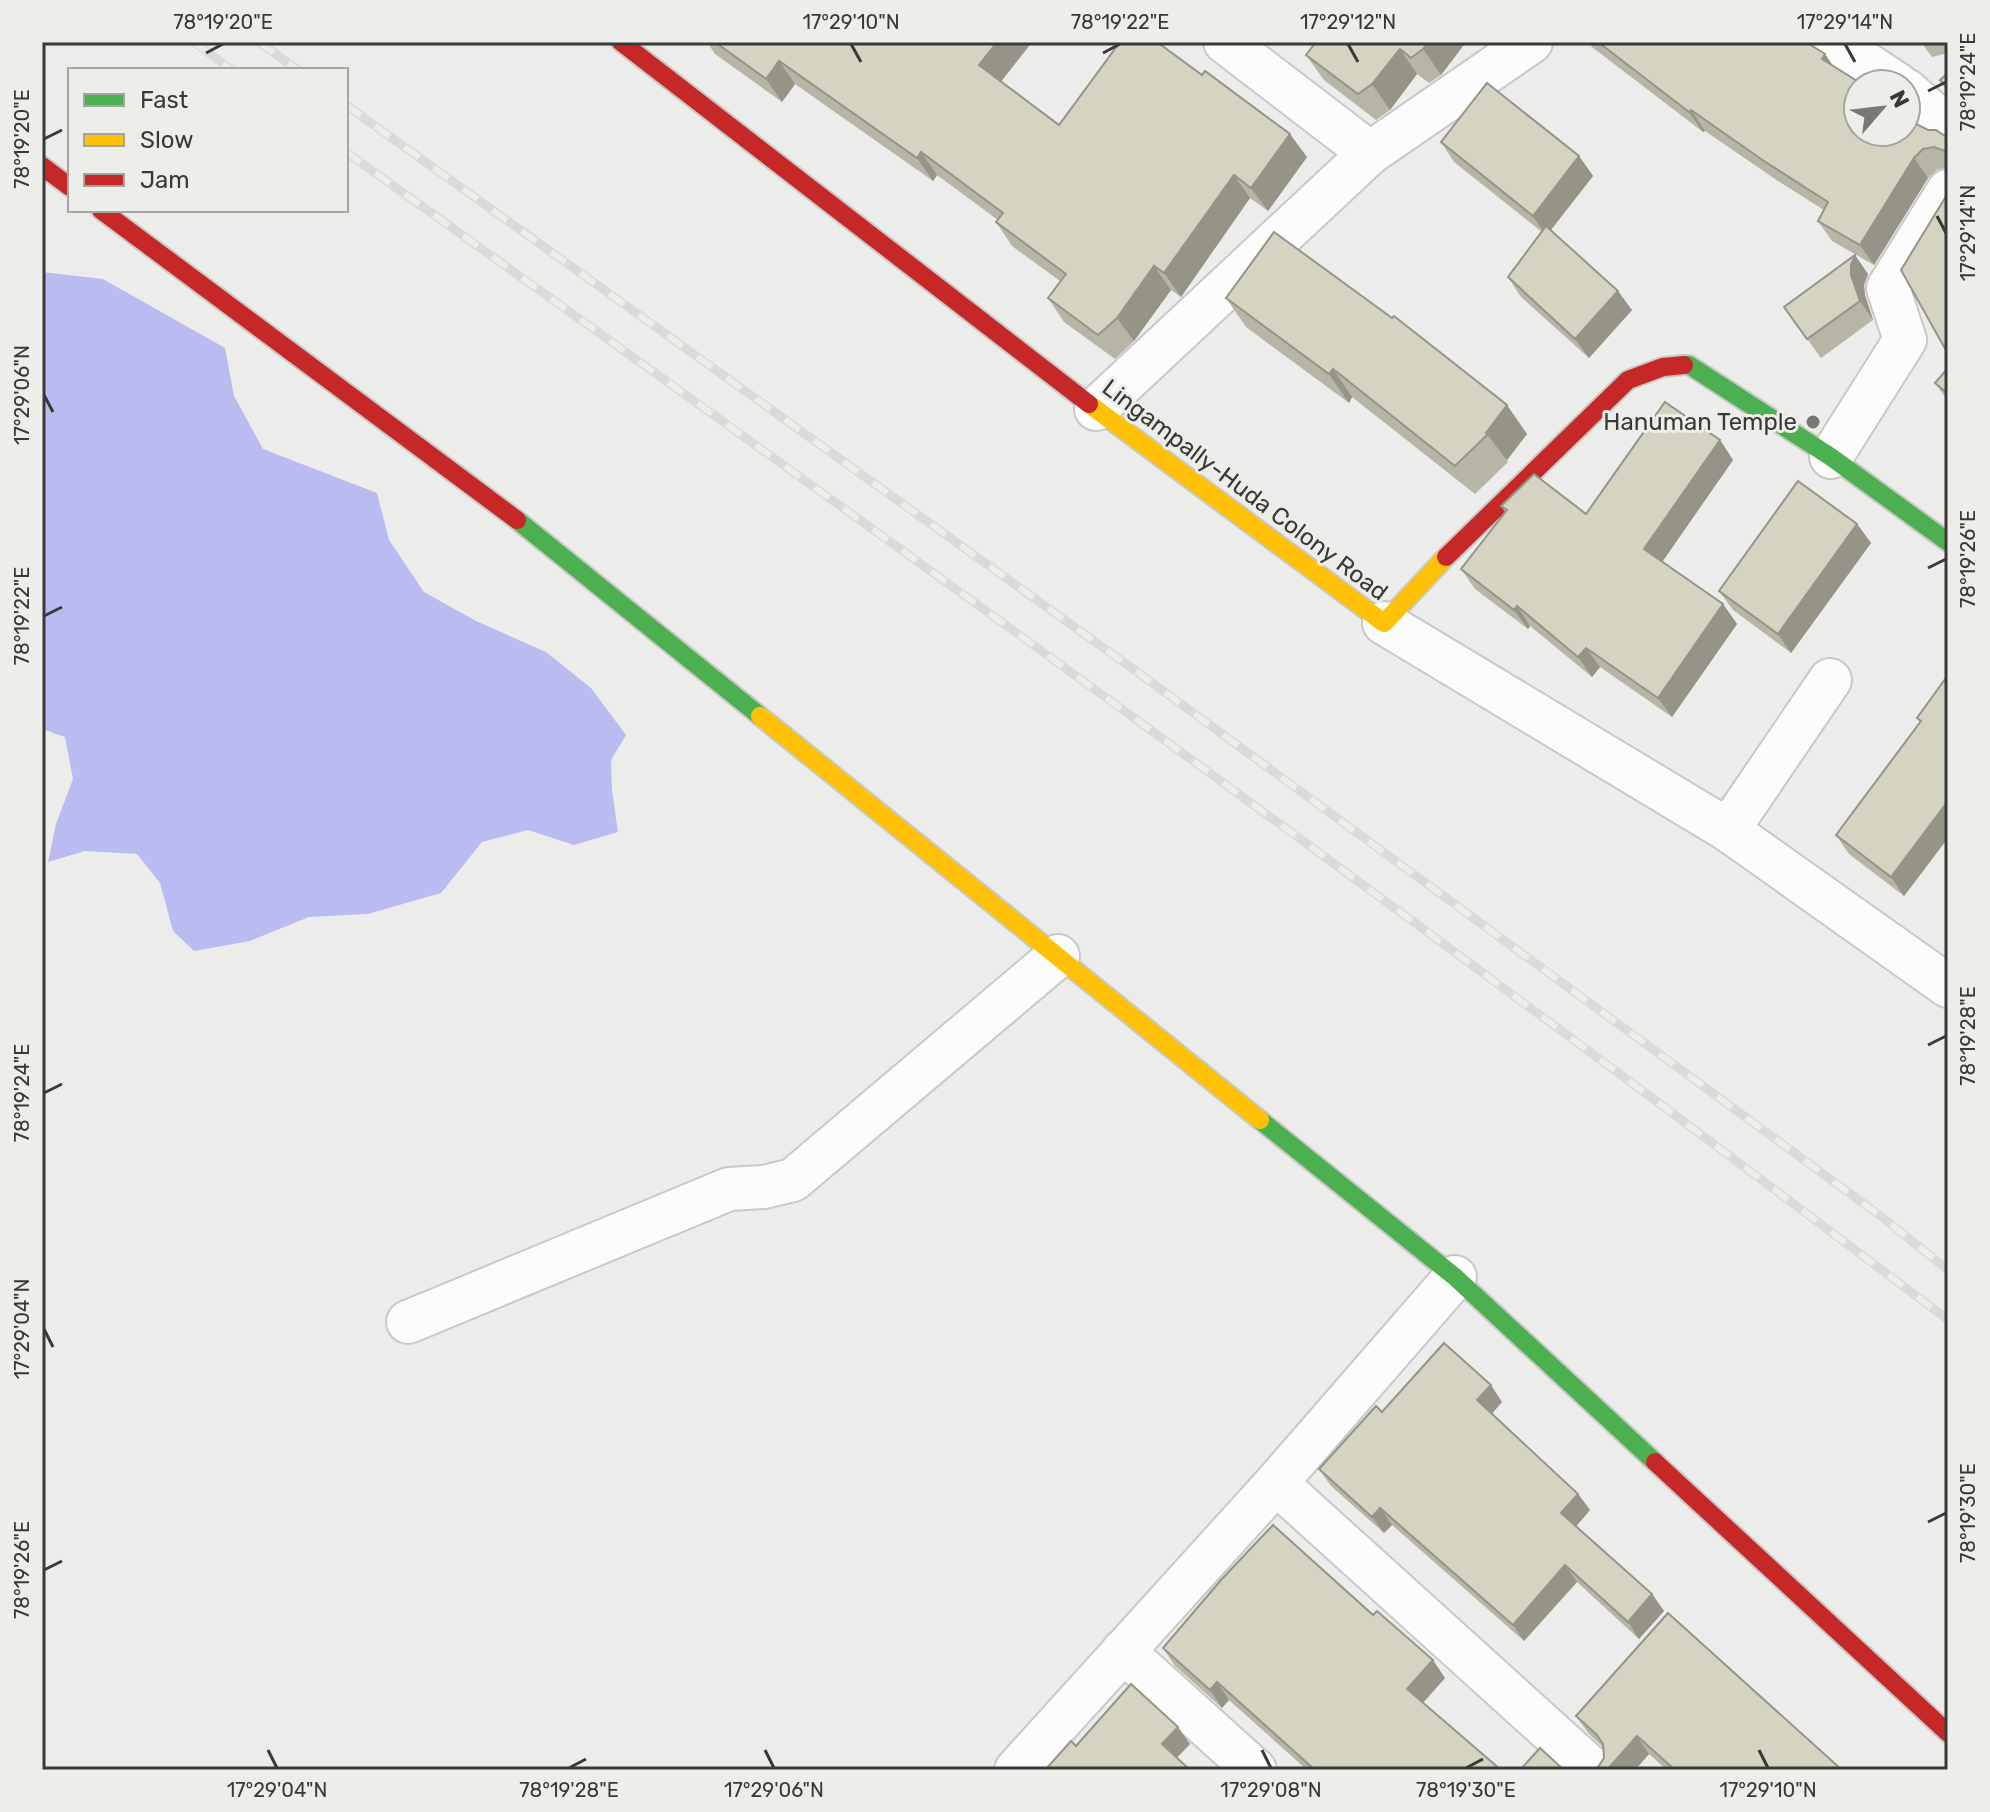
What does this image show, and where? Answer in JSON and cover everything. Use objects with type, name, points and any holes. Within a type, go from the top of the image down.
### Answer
[{"type":"street","name":"Lingampally-Huda Colony Road","points":[[621,42],[1096,409],[1384,623],[1423,580],[1628,380],[1663,367],[1689,365],[1831,457],[1948,542]]},
{"type":"street","points":[[1225,42],[1370,153]]},
{"type":"street","points":[[1096,409],[1370,153],[1531,42]]},
{"type":"street","points":[[1833,42],[1882,68]]},
{"type":"street","points":[[1922,94],[1948,127]]},
{"type":"street","points":[[42,166],[68,186]]},
{"type":"street","points":[[1831,457],[1905,340],[1888,288],[1948,191]]},
{"type":"street","points":[[104,212],[499,505],[1455,1277],[1948,1733]]},
{"type":"street","points":[[1384,623],[1728,830],[1948,986]]},
{"type":"street","points":[[1728,830],[1830,680]]},
{"type":"street","points":[[408,1322],[729,1189],[764,1187],[793,1180],[1058,956]]},
{"type":"street","points":[[1016,1770],[1276,1483],[1455,1277]]},
{"type":"street","points":[[1276,1483],[1593,1770]]},
{"type":"street","points":[[1123,1651],[1255,1770]]},
{"type":"water","points":[[42,272],[103,279],[225,348],[234,396],[263,449],[377,493],[389,540],[424,592],[476,621],[546,652],[591,688],[626,735],[611,760],[618,832],[574,845],[528,830],[482,842],[441,893],[368,914],[309,917],[250,941],[194,951],[173,931],[160,883],[137,854],[85,851],[48,862],[56,824],[73,779],[65,737],[42,729]]},
{"type":"building","points":[[715,42],[997,42],[979,65],[1059,125],[1120,42],[1157,42],[1202,75],[1205,71],[1290,134],[1251,188],[1234,175],[1164,273],[1154,266],[1117,318],[1098,335],[1048,298],[1066,274],[996,222],[1003,213],[921,152],[917,158],[779,61],[766,79]]},
{"type":"building","points":[[1316,42],[1429,42],[1411,58],[1400,49],[1372,84],[1358,94],[1306,55]]},
{"type":"building","points":[[1598,42],[1806,42],[1825,54],[1822,59],[1842,72],[1842,148],[1922,148],[1922,127],[1936,130],[1948,138],[1948,152],[1934,147],[1923,149],[1914,158],[1860,245],[1818,221],[1828,202],[1691,110],[1689,112]]},
{"type":"building","points":[[1948,73],[1948,89],[1940,80]]},
{"type":"building","points":[[1487,83],[1579,156],[1533,216],[1441,142]]},
{"type":"building","points":[[1948,193],[1948,354],[1901,270]]},
{"type":"building","points":[[1546,226],[1618,291],[1575,339],[1508,277]]},
{"type":"building","points":[[1274,232],[1392,318],[1394,316],[1507,405],[1488,434],[1455,466],[1333,369],[1329,374],[1226,298]]},
{"type":"building","points":[[1855,255],[1851,275],[1860,301],[1807,339],[1784,307]]},
{"type":"building","points":[[1948,368],[1948,394],[1935,383]]},
{"type":"building","points":[[1665,402],[1720,440],[1644,549],[1723,604],[1658,698],[1586,648],[1578,657],[1517,606],[1514,610],[1461,569],[1507,510],[1501,506],[1534,474],[1586,514]]},
{"type":"building","points":[[1798,481],[1857,524],[1778,634],[1719,591]]},
{"type":"building","points":[[1948,675],[1948,801],[1891,877],[1836,835],[1921,721],[1917,718]]},
{"type":"building","points":[[1444,1343],[1491,1385],[1477,1400],[1578,1494],[1561,1513],[1652,1594],[1628,1622],[1565,1565],[1513,1625],[1380,1508],[1372,1517],[1319,1469],[1376,1406],[1382,1412]]},
{"type":"building","points":[[1273,1525],[1373,1615],[1377,1611],[1433,1660],[1407,1689],[1501,1770],[1315,1770],[1217,1682],[1210,1690],[1163,1648]]},
{"type":"building","points":[[1668,1613],[1842,1770],[1675,1770],[1637,1736],[1607,1770],[1596,1770],[1604,1758],[1603,1744],[1576,1716]]},
{"type":"building","points":[[1131,1684],[1178,1727],[1162,1744],[1190,1770],[1045,1770],[1071,1741],[1076,1746]]},
{"type":"building","points":[[1540,1748],[1564,1770],[1520,1770]]},
{"type":"railway","points":[[194,42],[229,68]]},
{"type":"railway","points":[[259,42],[295,68]]},
{"type":"railway","points":[[348,106],[1147,679],[1882,1217],[1948,1270]]},
{"type":"railway","points":[[348,153],[1351,876],[1948,1320]]},
{"type":"traffic: fast","points":[[1684,365],[1689,365],[1831,457],[1948,542]]},
{"type":"traffic: fast","points":[[517,520],[760,716]]},
{"type":"traffic: fast","points":[[1260,1120],[1455,1277],[1655,1462]]},
{"type":"traffic: slow","points":[[1089,404],[1384,623],[1446,557]]},
{"type":"traffic: slow","points":[[760,716],[1260,1120]]},
{"type":"traffic: jam","points":[[621,42],[1089,404]]},
{"type":"traffic: jam","points":[[42,166],[68,186]]},
{"type":"traffic: jam","points":[[104,212],[517,520]]},
{"type":"traffic: jam","points":[[1446,557],[1628,380],[1663,367],[1684,365]]},
{"type":"traffic: jam","points":[[1655,1462],[1948,1733]]},
{"type":"place","name":"Hanuman Temple","points":[[1813,422]]}]
